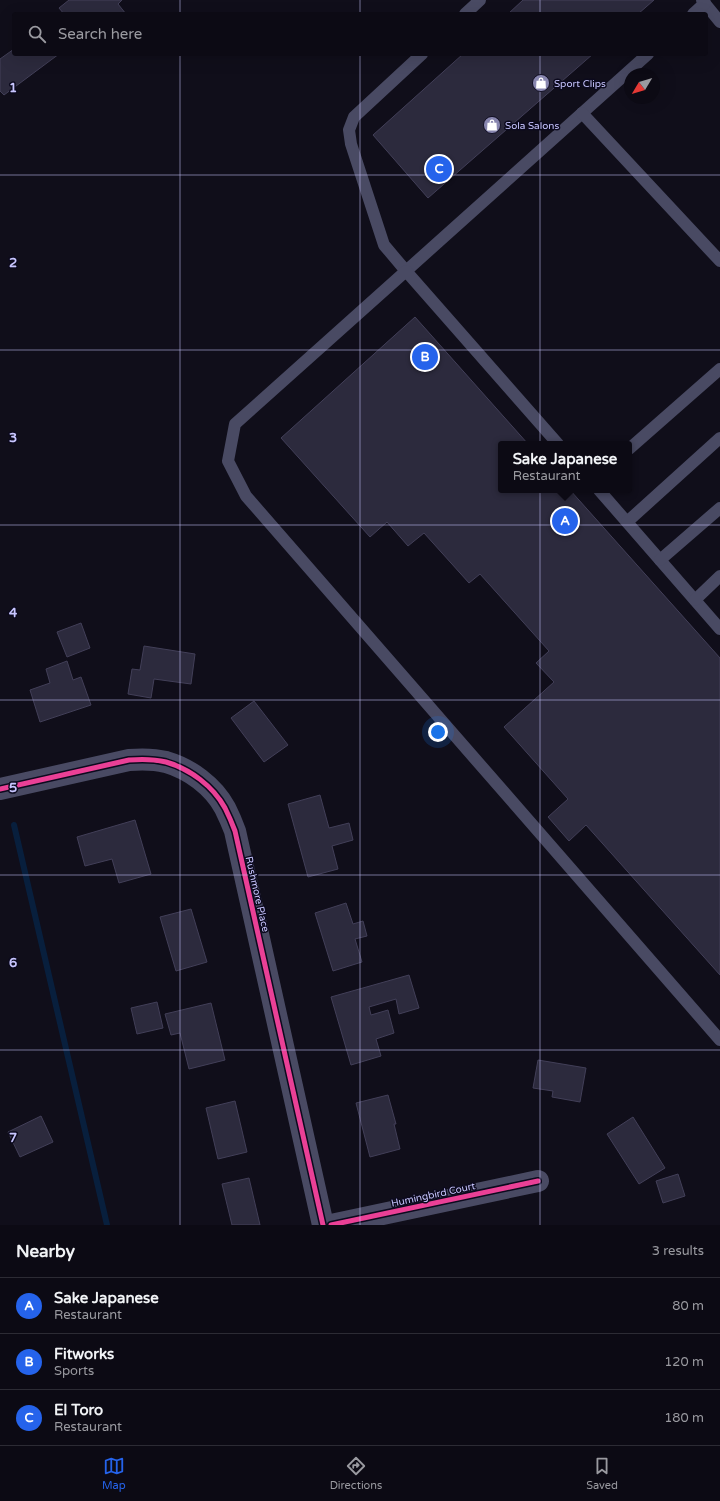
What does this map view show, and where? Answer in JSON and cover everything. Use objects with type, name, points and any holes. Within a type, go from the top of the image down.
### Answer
[{"type":"street","name":"Rushmore Place","points":[[0,788],[129,760],[147,759],[165,762],[182,768],[198,777],[220,800],[235,831],[323,1225]]},
{"type":"street","name":"Humingbird Court","points":[[331,1225],[538,1181]]},
{"type":"lane","points":[[467,12],[480,0]]},
{"type":"lane","points":[[695,12],[703,2],[720,22]]},
{"type":"lane","points":[[420,56],[354,117],[350,130],[351,144],[384,245],[555,441]]},
{"type":"lane","points":[[646,56],[234,424],[228,461],[246,496],[720,1040]]},
{"type":"lane","points":[[582,113],[720,261]]},
{"type":"lane","points":[[632,446],[720,369]]},
{"type":"lane","points":[[627,522],[720,438]]},
{"type":"lane","points":[[602,493],[720,629]]},
{"type":"lane","points":[[660,560],[720,508]]},
{"type":"lane","points":[[695,600],[720,576]]},
{"type":"building","points":[[69,0],[122,0],[118,4],[124,12],[62,12],[59,8]]},
{"type":"building","points":[[523,0],[654,0],[640,12],[510,12]]},
{"type":"building","points":[[12,50],[12,56],[56,56],[4,95],[0,91],[0,59]]},
{"type":"building","points":[[461,56],[591,56],[428,198],[373,135]]},
{"type":"building","points":[[415,317],[525,441],[498,441],[498,493],[573,493],[720,658],[720,975],[586,825],[569,841],[548,817],[568,799],[504,727],[554,682],[536,663],[549,651],[480,574],[469,583],[424,533],[408,546],[387,522],[370,537],[281,438]]},
{"type":"building","points":[[81,623],[90,648],[67,657],[57,632]]},
{"type":"building","points":[[144,646],[195,654],[191,684],[154,679],[151,698],[128,694],[132,669],[140,670]]},
{"type":"building","points":[[67,661],[73,680],[81,677],[91,705],[40,722],[30,690],[50,683],[46,669]]},
{"type":"building","points":[[254,701],[288,745],[264,762],[231,718]]},
{"type":"building","points":[[320,795],[329,828],[349,823],[353,840],[332,846],[338,869],[308,877],[288,804]]},
{"type":"building","points":[[135,820],[151,874],[119,883],[112,859],[85,866],[77,837]]},
{"type":"building","points":[[346,903],[353,924],[363,921],[367,936],[355,939],[362,962],[333,971],[315,913]]},
{"type":"building","points":[[191,909],[207,962],[176,971],[160,917]]},
{"type":"building","points":[[409,975],[419,1008],[399,1014],[396,999],[369,1007],[371,1015],[388,1010],[394,1033],[376,1039],[381,1056],[351,1065],[331,997]]},
{"type":"building","points":[[157,1002],[163,1028],[137,1034],[131,1008]]},
{"type":"building","points":[[211,1003],[225,1060],[189,1069],[180,1033],[171,1035],[165,1014]]},
{"type":"building","points":[[538,1060],[586,1068],[580,1102],[552,1097],[553,1091],[533,1088]]},
{"type":"building","points":[[388,1095],[396,1124],[394,1124],[400,1149],[370,1157],[356,1103]]},
{"type":"building","points":[[235,1101],[247,1152],[218,1159],[206,1108]]},
{"type":"building","points":[[41,1116],[53,1142],[20,1157],[8,1132]]},
{"type":"building","points":[[633,1117],[665,1168],[639,1184],[607,1134]]},
{"type":"building","points":[[678,1174],[685,1196],[663,1203],[656,1181]]},
{"type":"building","points":[[249,1178],[260,1225],[232,1225],[222,1184]]},
{"type":"waterway","points":[[14,825],[107,1225]]},
{"type":"cycle path","points":[[0,789],[129,760],[157,760],[175,765],[200,779],[220,800],[235,831],[323,1225]]},
{"type":"cycle path","points":[[331,1225],[538,1181]]},
{"type":"place","name":"Sport Clips","points":[[541,83]]},
{"type":"place","name":"Sola Salons","points":[[492,125]]},
{"type":"place","name":"El Toro","points":[[439,169]]},
{"type":"place","name":"Fitworks","points":[[425,357]]},
{"type":"place","name":"Sake Japanese","points":[[565,521]]}]
